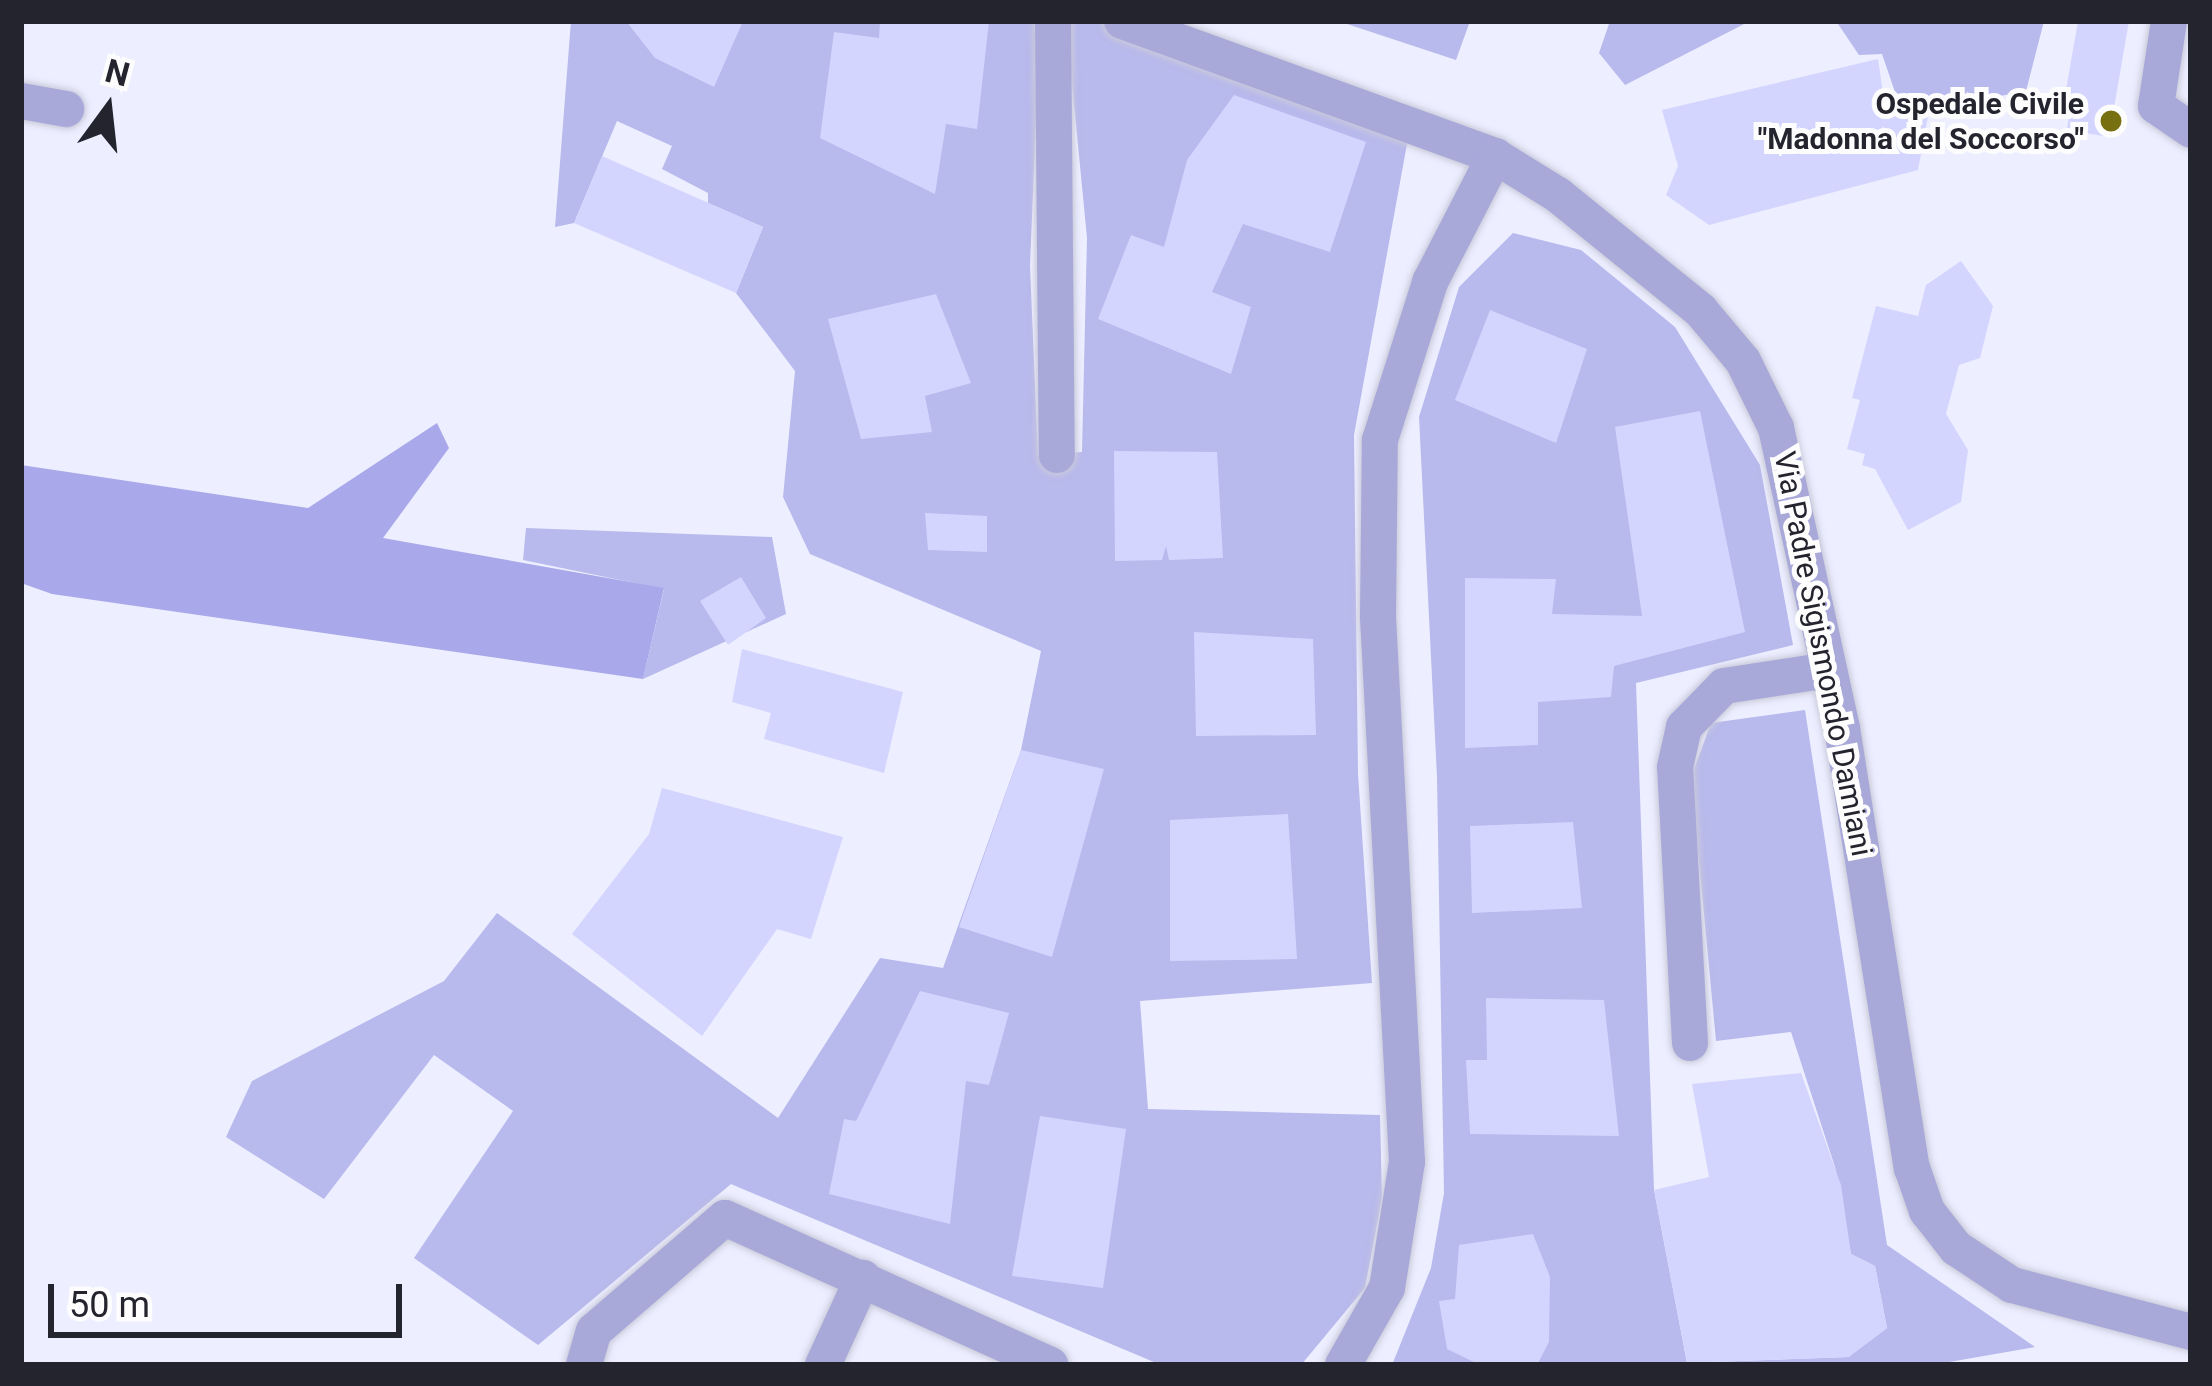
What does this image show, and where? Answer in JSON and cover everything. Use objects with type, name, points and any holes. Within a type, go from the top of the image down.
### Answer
[{"type":"street","points":[[1053,21],[1058,455]]},
{"type":"street","name":"Via Padre Sigismondo Damiani","points":[[1122,21],[1495,156],[1674,286],[1743,361],[1784,450],[1829,670],[1912,1168],[1927,1210],[1956,1249],[2012,1285],[2191,1332]]},
{"type":"street","points":[[2169,21],[2156,106],[2191,130]]},
{"type":"street","points":[[21,101],[66,109]]},
{"type":"street","points":[[1343,1365],[1387,1288],[1407,1162],[1378,617],[1380,440],[1430,282],[1495,156]]},
{"type":"street","points":[[1690,1043],[1675,766],[1684,727],[1724,686],[1829,670]]},
{"type":"street","points":[[584,1365],[594,1331],[725,1218],[1050,1365]]},
{"type":"street","points":[[823,1365],[863,1278]]},
{"type":"shaded area","points":[[571,21],[1040,21],[1030,266],[1038,456],[1082,452],[1087,238],[1066,21],[1122,21],[1411,122],[1354,435],[1358,774],[1372,983],[1140,1001],[1148,1109],[1380,1115],[1382,1198],[1365,1288],[1301,1365],[1161,1365],[731,1184],[538,1345],[414,1258],[513,1111],[434,1055],[324,1199],[226,1137],[252,1081],[444,981],[497,913],[778,1118],[880,958],[943,968],[1021,750],[1041,651],[810,554],[783,497],[795,371],[736,293],[763,227],[708,203],[708,193],[662,169],[672,146],[617,121],[574,223],[555,227]]},
{"type":"shaded area","points":[[1338,21],[1470,21],[1456,60]]},
{"type":"shaded area","points":[[1610,21],[1750,21],[1625,85],[1599,53]]},
{"type":"shaded area","points":[[1836,21],[2044,21],[2026,91],[1926,110],[1895,92],[1882,54],[1859,55]]},
{"type":"shaded area","points":[[1513,233],[1581,250],[1675,327],[1760,465],[1793,645],[1636,683],[1654,1190],[1687,1363],[1848,1357],[1887,1328],[1875,1266],[1851,1254],[1835,1167],[1791,1032],[1716,1041],[1691,777],[1711,723],[1805,710],[1887,1245],[2035,1347],[1932,1365],[1392,1365],[1431,1268],[1444,1193],[1437,777],[1419,417],[1459,287]]},
{"type":"shaded area","points":[[437,423],[449,448],[383,538],[664,588],[643,679],[52,594],[21,583],[21,465],[308,508]]},
{"type":"shaded area","points":[[526,528],[772,537],[786,614],[643,679],[664,589],[523,560]]},
{"type":"building","points":[[626,21],[743,21],[714,87],[655,58]]},
{"type":"building","points":[[880,21],[989,21],[977,129],[946,124],[935,194],[820,138],[834,32],[879,38]]},
{"type":"building","points":[[2078,21],[2129,21],[2109,137],[2067,130],[2070,108],[2063,107]]},
{"type":"building","points":[[1878,59],[1884,100],[1928,116],[1918,170],[1709,225],[1666,195],[1678,166],[1662,110]]},
{"type":"building","points":[[1234,95],[1366,142],[1330,252],[1243,224],[1212,292],[1251,307],[1231,374],[1098,319],[1131,235],[1164,247],[1187,160]]},
{"type":"building","points":[[602,156],[763,227],[736,293],[574,223]]},
{"type":"building","points":[[1961,261],[1993,306],[1980,358],[1959,365],[1946,414],[1968,450],[1961,502],[1908,530],[1875,469],[1862,465],[1865,454],[1847,449],[1860,400],[1852,398],[1876,306],[1918,316],[1926,285]]},
{"type":"building","points":[[936,294],[971,383],[925,396],[932,432],[861,439],[828,319]]},
{"type":"building","points":[[1490,310],[1587,349],[1556,443],[1455,400]]},
{"type":"building","points":[[1700,411],[1745,632],[1614,666],[1611,697],[1538,702],[1538,745],[1465,748],[1465,578],[1556,579],[1552,614],[1642,616],[1615,427]]},
{"type":"building","points":[[1114,451],[1217,452],[1223,558],[1169,560],[1166,546],[1162,560],[1115,561]]},
{"type":"building","points":[[925,513],[987,516],[987,552],[928,550]]},
{"type":"building","points":[[741,577],[766,618],[728,645],[700,601]]},
{"type":"building","points":[[1194,632],[1313,639],[1316,735],[1196,736]]},
{"type":"building","points":[[742,649],[903,692],[884,773],[764,739],[771,713],[732,702]]},
{"type":"building","points":[[1021,750],[1104,769],[1052,957],[959,927]]},
{"type":"building","points":[[662,788],[843,837],[811,939],[777,929],[702,1036],[572,934],[649,834]]},
{"type":"building","points":[[1288,814],[1297,959],[1170,961],[1170,820]]},
{"type":"building","points":[[1573,822],[1582,908],[1472,913],[1470,826]]},
{"type":"building","points":[[920,991],[1009,1013],[989,1085],[966,1081],[950,1224],[829,1194],[844,1119],[856,1121]]},
{"type":"building","points":[[1486,998],[1604,1000],[1619,1136],[1470,1134],[1466,1060],[1487,1060]]},
{"type":"building","points":[[1801,1073],[1841,1185],[1851,1254],[1875,1266],[1887,1328],[1849,1357],[1687,1363],[1654,1190],[1709,1177],[1692,1084]]},
{"type":"building","points":[[1040,1116],[1126,1129],[1103,1288],[1012,1276]]},
{"type":"building","points":[[1533,1234],[1550,1277],[1549,1342],[1537,1365],[1480,1365],[1447,1349],[1439,1301],[1455,1299],[1459,1245]]},
{"type":"place","name":"Ospedale Civile \"Madonna del Soccorso\"","points":[[2111,121]]}]
